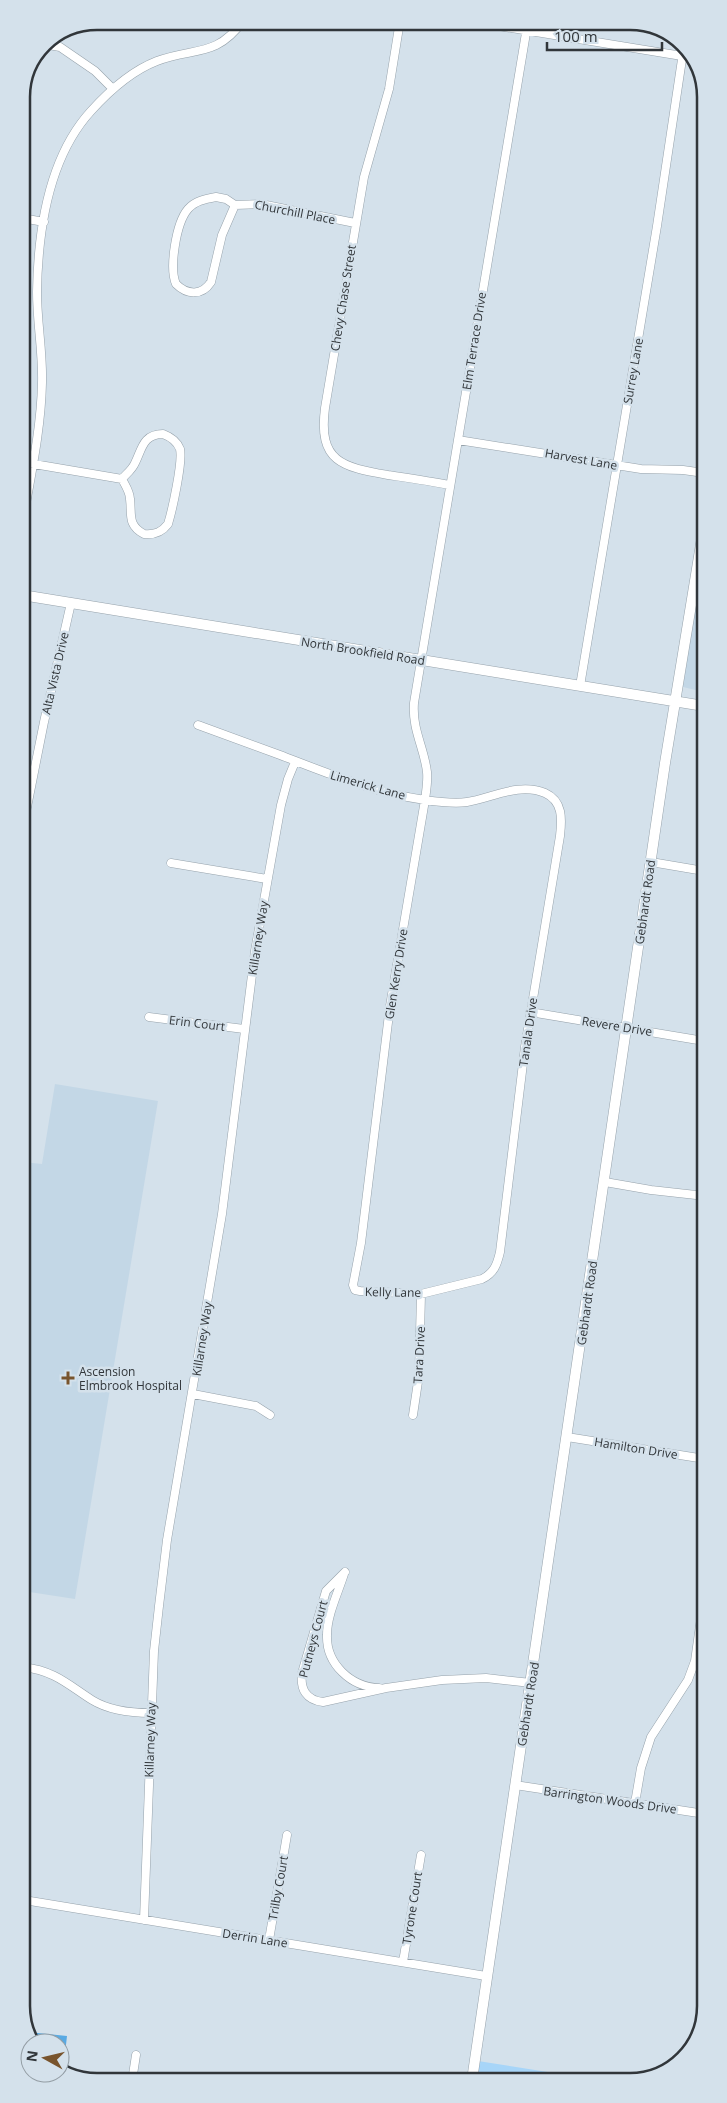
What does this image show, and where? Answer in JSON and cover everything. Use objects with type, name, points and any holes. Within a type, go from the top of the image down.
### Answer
[{"type":"street","points":[[30,485],[40,422],[42,383],[38,292],[44,222],[53,180],[73,134],[112,88],[136,72],[156,62],[175,56],[203,52],[219,45],[236,30]]},
{"type":"street","name":"Chevy Chase Street","points":[[399,30],[389,89],[364,176],[325,408],[323,431],[326,444],[336,458],[352,468],[450,485]]},
{"type":"street","points":[[516,30],[682,56]]},
{"type":"street","name":"Elm Terrace Drive","points":[[422,660],[527,32]]},
{"type":"street","points":[[58,42],[60,47]]},
{"type":"street","points":[[54,46],[60,47],[95,71],[112,88]]},
{"type":"street","name":"Surrey Lane","points":[[580,686],[657,226],[682,56]]},
{"type":"street","name":"Churchill Place","points":[[235,205],[222,235],[215,272],[207,288],[194,293],[180,289],[176,284],[172,271],[176,243],[184,215],[193,204],[207,198],[226,200],[235,205],[261,204],[355,224]]},
{"type":"street","points":[[30,219],[44,222]]},
{"type":"street","points":[[157,434],[163,434],[174,439],[180,455],[170,518],[164,529],[157,533],[144,534],[133,526],[130,519],[130,498],[122,479],[131,469],[148,438],[157,434]]},
{"type":"street","name":"Harvest Lane","points":[[458,440],[617,465],[697,472]]},
{"type":"street","points":[[30,463],[122,479]]},
{"type":"street","name":"Gebhardt Road","points":[[473,2073],[651,862],[697,568]]},
{"type":"street","name":"North Brookfield Road","points":[[30,596],[697,705]]},
{"type":"street","name":"Alta Vista Drive","points":[[30,794],[71,603]]},
{"type":"street","name":"Glen Kerry Drive","points":[[354,1290],[353,1285],[361,1243],[390,1006],[425,800],[427,772],[415,732],[413,713],[422,660]]},
{"type":"street","name":"Limerick Lane","points":[[198,725],[349,782],[425,800],[458,803],[515,790],[545,793]]},
{"type":"street","name":"Killarney Way","points":[[144,1920],[151,1713],[158,1606],[167,1540],[222,1214],[244,1029],[267,879],[281,805],[295,762]]},
{"type":"street","name":"Tanala Drive","points":[[489,1275],[495,1270],[500,1252],[530,1012],[561,822],[560,808],[556,801],[545,793]]},
{"type":"street","points":[[651,862],[697,870]]},
{"type":"street","points":[[171,863],[267,879]]},
{"type":"street","name":"Revere Drive","points":[[530,1012],[697,1040]]},
{"type":"street","name":"Erin Court","points":[[149,1017],[244,1029]]},
{"type":"street","points":[[604,1182],[697,1195]]},
{"type":"street","name":"Kelly Lane","points":[[354,1290],[421,1294],[482,1279],[489,1275]]},
{"type":"street","name":"Tara Drive","points":[[413,1415],[419,1375],[421,1294]]},
{"type":"street","points":[[193,1394],[256,1406],[270,1415]]},
{"type":"street","name":"Hamilton Drive","points":[[567,1437],[697,1458]]},
{"type":"street","name":"Putneys Court","points":[[386,1688],[360,1684],[349,1678],[340,1670],[329,1649],[328,1625],[345,1572],[326,1591],[302,1673],[301,1684],[303,1691],[308,1697],[315,1701],[323,1702],[386,1688],[464,1678],[531,1682]]},
{"type":"street","points":[[635,1803],[641,1768],[651,1737],[688,1680],[695,1660],[697,1646]]},
{"type":"street","points":[[30,1669],[50,1673],[66,1681],[92,1700],[104,1706],[119,1711],[151,1713]]},
{"type":"street","name":"Barrington Woods Drive","points":[[515,1786],[697,1813]]},
{"type":"street","name":"Trilby Court","points":[[269,1940],[287,1836]]},
{"type":"street","name":"Tyrone Court","points":[[403,1962],[421,1855]]},
{"type":"street","name":"Derrin Lane","points":[[30,1901],[486,1976]]},
{"type":"street","points":[[133,2073],[136,2055]]},
{"type":"shaded area","points":[[697,593],[697,690],[683,687]]},
{"type":"shaded area","name":"Ascension Elmbrook Hospital","points":[[55,1084],[158,1101],[75,1599],[30,1592],[30,1163],[42,1164]]},
{"type":"shaded area","points":[[478,2061],[554,2073],[477,2073]]},
{"type":"place","name":"Ascension Elmbrook Hospital","points":[[68,1378]]}]
